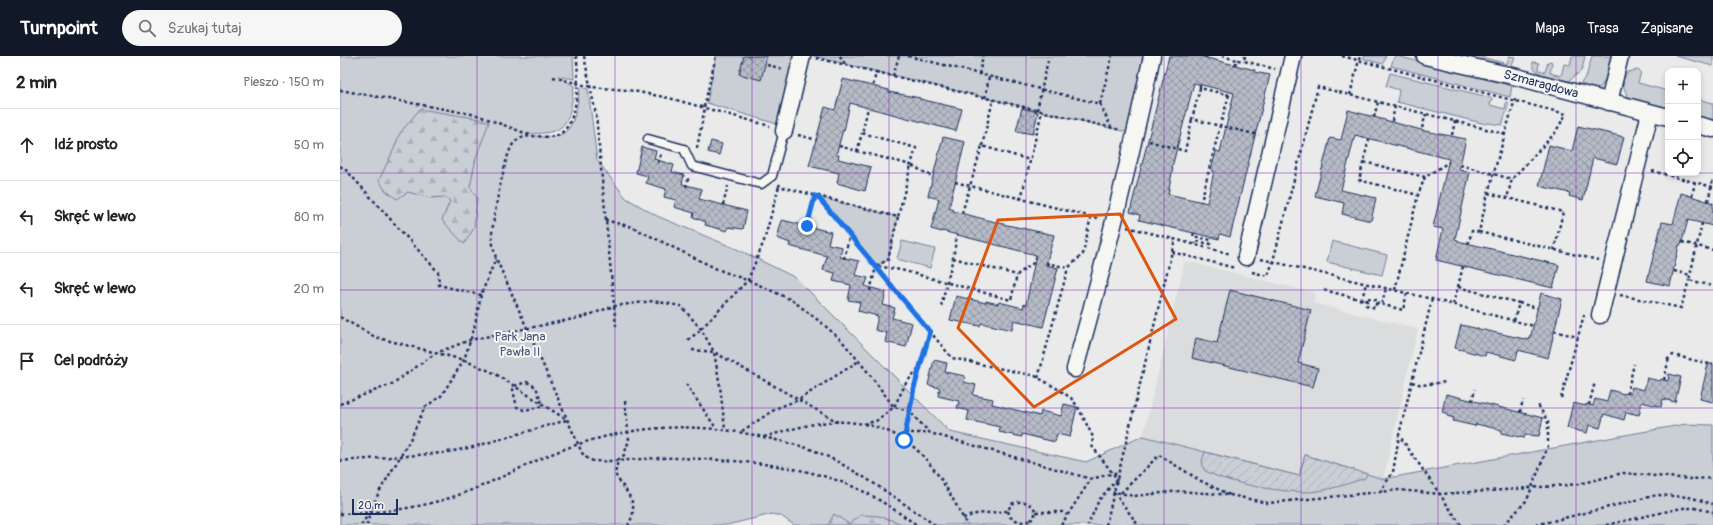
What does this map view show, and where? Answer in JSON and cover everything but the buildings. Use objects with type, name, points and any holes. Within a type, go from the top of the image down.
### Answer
[{"type":"street","points":[[784,131],[807,56]]},
{"type":"street","points":[[1075,369],[1142,137],[1152,56]]},
{"type":"street","points":[[1243,265],[1293,56]]},
{"type":"street","name":"Szmaragdowa","points":[[1425,56],[1518,77],[1665,116]]},
{"type":"street","points":[[1609,102],[1620,56]]},
{"type":"street","points":[[1593,312],[1606,292],[1650,113]]},
{"type":"street","points":[[1701,126],[1713,129]]},
{"type":"lane","points":[[648,139],[684,149],[692,166],[761,184],[772,176],[784,131]]},
{"type":"path","points":[[576,56],[577,84],[573,112],[568,126],[563,132],[554,136],[525,136],[513,143],[507,156],[492,232],[492,244],[496,258],[578,444],[587,458],[593,461],[649,458],[700,459],[772,466],[810,473],[853,487],[866,493],[917,525]]},
{"type":"path","points":[[584,56],[596,115],[616,326]]},
{"type":"path","points":[[696,149],[716,56]]},
{"type":"path","points":[[807,56],[1111,127],[1185,151],[1200,86],[1229,93],[1201,202]]},
{"type":"path","points":[[840,56],[846,65]]},
{"type":"path","points":[[893,76],[899,56]]},
{"type":"path","points":[[908,56],[1100,104]]},
{"type":"path","points":[[979,74],[983,56]]},
{"type":"path","points":[[1111,127],[1100,104],[1112,56]]},
{"type":"path","points":[[1222,56],[1278,70]]},
{"type":"path","points":[[1244,61],[1245,56]]},
{"type":"path","points":[[1342,56],[1515,99],[1566,114],[1555,133],[1512,179],[1507,198]]},
{"type":"path","points":[[1350,95],[1360,56]]},
{"type":"path","points":[[1037,110],[1048,60]]},
{"type":"path","points":[[1235,65],[1237,60]]},
{"type":"path","points":[[767,65],[786,70]]},
{"type":"path","points":[[873,87],[876,72]]},
{"type":"path","points":[[989,77],[984,97],[993,100]]},
{"type":"path","points":[[553,78],[591,87],[669,98],[817,140]]},
{"type":"path","points":[[1172,252],[1243,265],[1268,276],[1318,87],[1506,134]]},
{"type":"path","points":[[340,90],[476,115],[532,136]]},
{"type":"path","points":[[1479,232],[1493,174],[1506,134],[1515,99]]},
{"type":"path","points":[[962,213],[982,146],[993,100]]},
{"type":"path","points":[[1374,117],[1378,102]]},
{"type":"path","points":[[1392,121],[1395,106]]},
{"type":"path","points":[[857,151],[868,108]]},
{"type":"path","points":[[1021,199],[1042,111]]},
{"type":"path","points":[[1422,128],[1426,114]]},
{"type":"path","points":[[1192,119],[1266,137]]},
{"type":"path","points":[[1452,135],[1455,121]]},
{"type":"path","points":[[862,133],[916,148],[888,260],[876,266],[870,291]]},
{"type":"path","points":[[1369,139],[1359,180],[1418,195]]},
{"type":"path","points":[[839,146],[911,165],[933,177]]},
{"type":"path","points":[[982,146],[1030,160]]},
{"type":"path","points":[[1364,162],[1425,177]]},
{"type":"path","points":[[1395,290],[1418,195],[1425,177],[1449,162]]},
{"type":"path","points":[[1460,165],[1512,179]]},
{"type":"path","points":[[340,166],[347,171],[438,272],[439,285],[482,295]]},
{"type":"path","points":[[1646,169],[1712,187]]},
{"type":"path","points":[[723,205],[730,176]]},
{"type":"path","points":[[1708,201],[1713,178]]},
{"type":"path","points":[[688,340],[701,329],[748,280],[764,242],[781,179]]},
{"type":"path","points":[[955,182],[970,186]]},
{"type":"path","points":[[1692,196],[1695,182]]},
{"type":"path","points":[[779,186],[898,217]]},
{"type":"path","points":[[1488,193],[1563,212],[1554,250]]},
{"type":"path","points":[[807,226],[817,196]]},
{"type":"path","points":[[817,196],[952,358],[1035,376],[1071,398],[1078,407],[1093,437],[1092,446],[1117,479]]},
{"type":"path","points":[[1038,378],[1068,268],[1083,254],[1091,216]]},
{"type":"path","points":[[605,220],[632,227],[717,269],[748,280],[792,300],[842,341],[894,407],[909,411],[930,433]]},
{"type":"path","points":[[1606,292],[1681,308],[1702,223]]},
{"type":"path","points":[[1468,244],[1472,231],[1479,232],[1600,260],[1598,267]]},
{"type":"path","points":[[1194,233],[1193,236],[1211,240],[1210,244],[1196,241],[1195,244]]},
{"type":"path","points":[[844,259],[850,234]]},
{"type":"path","points":[[940,306],[953,258],[957,235]]},
{"type":"path","points":[[1106,525],[1175,239]]},
{"type":"path","points":[[1682,242],[1713,250]]},
{"type":"path","points":[[367,525],[370,513],[379,492],[412,437],[425,407],[441,396],[464,360],[482,295],[496,258]]},
{"type":"path","points":[[953,258],[1017,275]]},
{"type":"path","points":[[876,266],[901,270],[1011,300],[1017,275],[1036,261]]},
{"type":"path","points":[[1046,263],[1068,268]]},
{"type":"path","points":[[1453,304],[1463,266]]},
{"type":"path","points":[[1674,271],[1690,275]]},
{"type":"path","points":[[1688,280],[1713,286]]},
{"type":"path","points":[[1362,300],[1366,283]]},
{"type":"path","points":[[1458,287],[1536,308]]},
{"type":"path","points":[[1382,304],[1386,288]]},
{"type":"path","points":[[1324,290],[1367,301],[1368,298],[1377,300],[1375,308],[1366,305],[1367,301]]},
{"type":"path","points":[[1376,303],[1403,310],[1407,293]]},
{"type":"path","points":[[1379,493],[1393,472],[1399,435],[1432,299]]},
{"type":"path","points":[[340,404],[392,384],[436,353],[470,340],[583,317],[614,306],[653,301],[681,306],[701,329],[714,352],[725,430]]},
{"type":"path","points":[[1514,321],[1519,304]]},
{"type":"path","points":[[1561,398],[1578,337],[1593,312]]},
{"type":"path","points":[[340,317],[375,337],[464,360],[494,373],[568,420]]},
{"type":"path","points":[[1524,324],[1534,326]]},
{"type":"path","points":[[1554,331],[1578,337]]},
{"type":"path","points":[[904,440],[909,411],[930,332]]},
{"type":"path","points":[[692,350],[714,352],[838,423]]},
{"type":"path","points":[[1664,380],[1668,359],[1673,356],[1713,365]]},
{"type":"path","points":[[742,432],[777,408],[798,400],[859,361]]},
{"type":"path","points":[[1627,394],[1634,364]]},
{"type":"path","points":[[861,424],[876,420],[894,407],[906,383],[920,367]]},
{"type":"path","points":[[514,386],[527,382],[536,387],[542,404]]},
{"type":"path","points":[[1412,382],[1422,385],[1446,382]]},
{"type":"path","points":[[1589,405],[1595,382]]},
{"type":"path","points":[[686,384],[716,429]]},
{"type":"path","points":[[514,386],[513,390],[517,406],[524,410],[540,407],[542,404]]},
{"type":"path","points":[[1472,401],[1474,389]]},
{"type":"path","points":[[1520,412],[1523,400]]},
{"type":"path","points":[[626,401],[628,447],[624,455],[618,460],[615,474],[629,493],[633,510],[628,525]]},
{"type":"path","points":[[1504,525],[1527,500],[1548,446],[1548,422],[1537,404]]},
{"type":"path","points":[[340,461],[443,453],[474,447],[568,420]]},
{"type":"path","points":[[764,437],[816,424],[861,424],[882,428],[904,440],[920,453],[937,473],[967,525]]},
{"type":"path","points":[[340,514],[370,513],[432,504],[474,489],[578,444],[628,431],[651,427],[686,426],[742,432],[802,446],[830,458],[865,477],[935,525]]},
{"type":"path","points":[[906,432],[930,433],[1091,480],[1119,472]]},
{"type":"path","points":[[1399,435],[1461,525]]},
{"type":"path","points":[[1121,493],[1159,456],[1201,481],[1230,495]]},
{"type":"path","points":[[1114,492],[1134,496],[1180,491],[1230,495],[1268,503],[1399,490],[1440,494],[1532,488],[1579,484],[1623,473],[1690,479],[1713,478]]},
{"type":"path","points":[[1088,525],[1099,500],[1117,479]]},
{"type":"path","points":[[1061,525],[1091,480]]},
{"type":"path","points":[[1114,492],[1138,525]]},
{"type":"path","points":[[1536,525],[1656,495],[1689,497],[1713,504]]},
{"type":"path","points":[[1030,521],[1016,521],[1010,517],[1008,511],[1011,504],[1024,502],[1032,506],[1036,512]]},
{"type":"path","points":[[1606,525],[1682,508],[1695,508],[1713,512]]},
{"type":"path","points":[[963,518],[976,514],[1008,511]]},
{"type":"path","points":[[1036,512],[1062,512],[1067,515]]},
{"type":"path","points":[[1030,525],[1030,521],[1036,512]]},
{"type":"path","points":[[361,525],[370,513]]},
{"type":"highlighted area","points":[[1120,214],[1176,319],[1034,407],[958,328],[998,220]]},
{"type":"shaded area","points":[[1185,261],[1315,293],[1313,303],[1418,329],[1383,479],[1306,455],[1300,476],[1143,436]]},
{"type":"green space","name":"Park Jana Pawła II","points":[[340,56],[573,56],[574,79],[558,76],[574,86],[571,107],[563,126],[557,130],[547,133],[526,134],[541,137],[553,137],[561,135],[568,130],[575,113],[580,87],[588,89],[597,160],[626,198],[657,216],[739,250],[796,278],[950,432],[1086,462],[1143,436],[1299,476],[1305,455],[1383,479],[1686,424],[1713,425],[1713,525],[794,525],[781,516],[772,514],[727,525],[340,525]]},
{"type":"green space","points":[[716,56],[796,56],[777,124],[707,103]]},
{"type":"green space","points":[[813,56],[1152,56],[1135,134]]},
{"type":"green space","points":[[1364,56],[1386,56],[1383,64],[1364,59]]},
{"type":"green space","points":[[1397,56],[1512,86],[1510,97],[1391,66],[1394,57]]},
{"type":"green space","points":[[1454,56],[1478,56],[1507,64],[1509,56],[1515,57],[1512,66],[1506,69]]},
{"type":"green space","points":[[1572,56],[1585,56],[1582,70],[1569,81],[1540,74],[1533,67],[1533,62],[1539,63],[1538,70],[1545,72],[1548,62],[1551,61],[1550,73],[1561,76],[1564,64],[1570,65]]},
{"type":"green space","points":[[1592,56],[1611,56],[1605,80],[1601,87],[1592,90],[1578,88],[1587,74]]},
{"type":"green space","points":[[1675,56],[1713,56],[1713,66]]},
{"type":"green space","points":[[1637,70],[1641,72],[1638,83],[1665,90],[1665,111],[1638,104],[1632,100],[1624,89],[1623,80],[1628,72]]},
{"type":"green space","points":[[1390,73],[1492,98],[1490,105],[1505,109],[1506,102],[1509,103],[1502,125],[1486,124],[1397,102],[1399,90],[1386,86]]},
{"type":"green space","points":[[1701,100],[1713,103],[1713,123],[1701,120]]},
{"type":"green space","points":[[420,109],[489,122],[476,158],[470,187],[477,198],[474,228],[464,244],[442,220],[450,201],[445,197],[430,198],[408,192],[397,199],[385,190],[379,180],[400,133]]},
{"type":"green space","points":[[818,197],[898,217],[888,260],[876,266]]},
{"type":"green space","points":[[902,241],[935,249],[930,268],[897,259]]},
{"type":"green space","points":[[1332,241],[1387,255],[1382,275],[1327,262]]},
{"type":"green space","points":[[1205,452],[1299,476],[1305,455],[1367,474],[1365,478],[1320,491],[1295,492],[1238,483],[1213,475],[1204,470],[1202,461]]},
{"type":"green space","points":[[834,514],[849,524],[861,515],[879,516],[906,525],[828,525]]},
{"type":"route","points":[[807,226],[815,196],[818,197],[930,332],[914,388],[904,440]]}]
